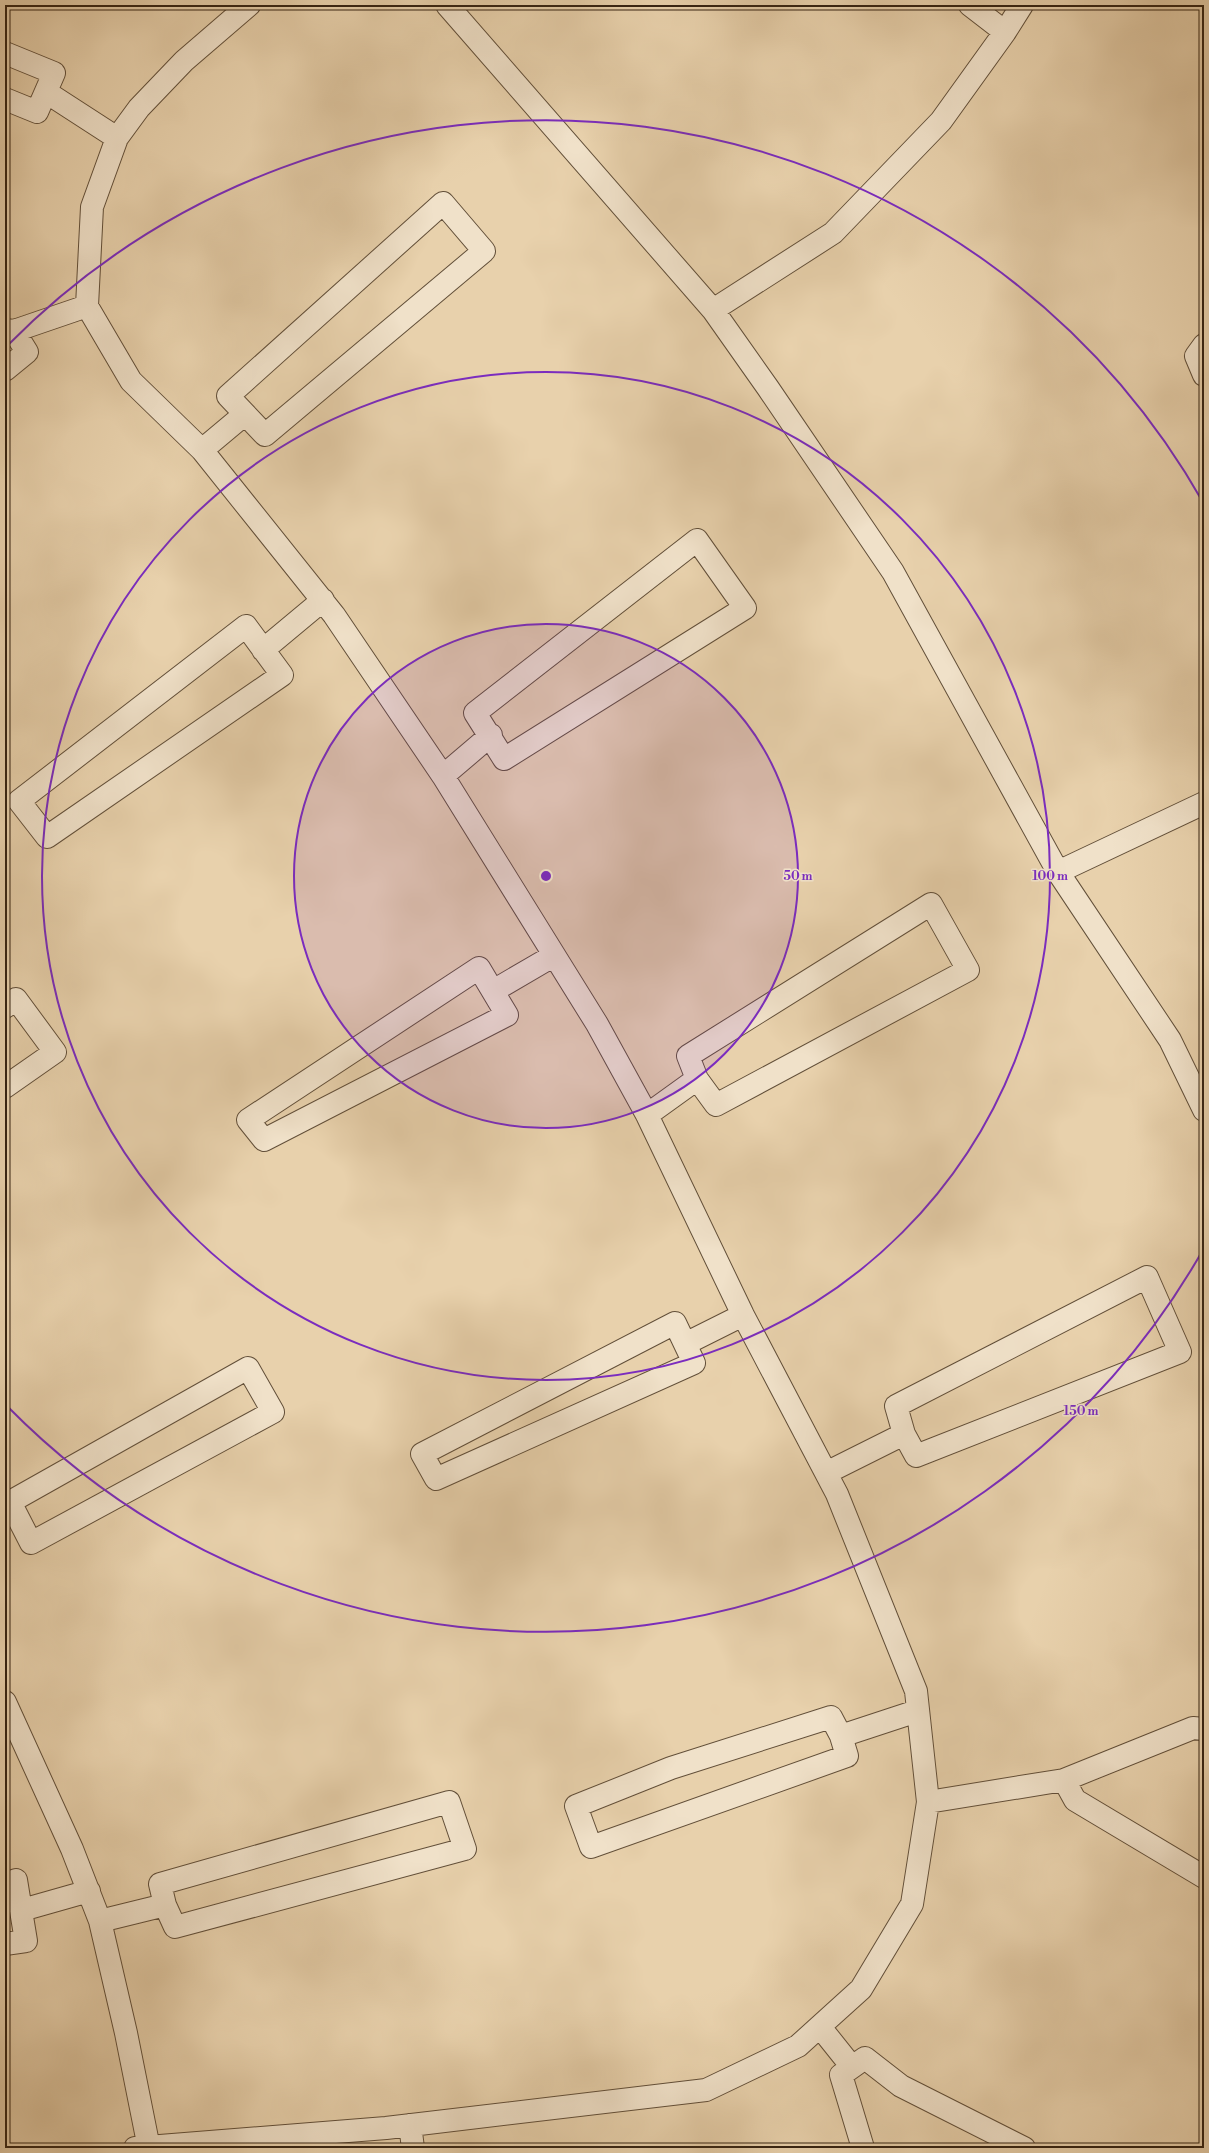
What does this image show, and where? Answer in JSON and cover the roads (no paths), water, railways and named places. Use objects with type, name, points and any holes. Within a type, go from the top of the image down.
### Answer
[{"type":"street","points":[[5,1702],[72,1849],[100,1921],[126,2033],[144,2147],[410,2125],[706,2090],[798,2046],[820,2027],[861,1989],[912,1904],[928,1802],[916,1691],[838,1494],[743,1315],[647,1115],[597,1024],[553,956],[443,776],[323,600],[202,450],[131,381],[87,306],[92,207],[117,138],[139,108],[184,61],[249,5]]},
{"type":"street","points":[[446,5],[713,310],[768,388],[893,572],[1058,872],[1198,1081],[1204,1110]]},
{"type":"street","points":[[970,5],[1005,32]]},
{"type":"street","points":[[713,310],[833,233],[941,121],[1005,32],[1022,5]]},
{"type":"street","points":[[5,52],[54,73],[37,112],[5,99]]},
{"type":"street","points":[[46,92],[117,138]]},
{"type":"street","points":[[443,203],[484,251],[265,435],[245,414],[228,396],[443,203]]},
{"type":"street","points":[[5,370],[27,352],[10,330],[87,306]]},
{"type":"street","points":[[1204,345],[1196,356],[1204,375]]},
{"type":"street","points":[[202,450],[245,414]]},
{"type":"street","points":[[697,540],[745,608],[504,759],[491,735],[476,713],[697,540]]},
{"type":"street","points":[[264,650],[323,600]]},
{"type":"street","points":[[246,626],[264,650],[282,675],[47,837],[19,801],[246,626]]},
{"type":"street","points":[[443,776],[491,735]]},
{"type":"street","points":[[1058,872],[1204,804]]},
{"type":"street","points":[[931,904],[968,970],[716,1105],[697,1080],[688,1056],[931,904]]},
{"type":"street","points":[[493,991],[553,956]]},
{"type":"street","points":[[479,968],[493,991],[507,1015],[264,1140],[248,1120],[479,968]]},
{"type":"street","points":[[5,1007],[16,999],[55,1052],[5,1087]]},
{"type":"street","points":[[647,1115],[697,1080]]},
{"type":"street","points":[[1147,1277],[1180,1352],[916,1456],[904,1434],[896,1406],[1147,1277]]},
{"type":"street","points":[[685,1344],[743,1315]]},
{"type":"street","points":[[676,1323],[685,1344],[694,1363],[436,1479],[422,1454],[676,1323]]},
{"type":"street","points":[[248,1368],[273,1412],[31,1543],[13,1528],[10,1502],[248,1368]]},
{"type":"street","points":[[826,1473],[904,1434]]},
{"type":"street","points":[[841,1736],[917,1711]]},
{"type":"street","points":[[831,1717],[841,1736],[847,1756],[591,1847],[576,1806],[671,1768],[831,1717]]},
{"type":"street","points":[[928,1802],[1064,1780],[1194,1728],[1204,1729]]},
{"type":"street","points":[[1064,1780],[1075,1800],[1204,1877]]},
{"type":"street","points":[[449,1802],[465,1849],[175,1927],[165,1905],[160,1884],[449,1802]]},
{"type":"street","points":[[5,1884],[16,1880],[26,1941],[5,1944]]},
{"type":"street","points":[[22,1910],[89,1891]]},
{"type":"street","points":[[100,1921],[165,1905]]},
{"type":"street","points":[[820,2027],[852,2067]]},
{"type":"street","points":[[863,2148],[841,2075],[865,2058],[900,2086],[1024,2148]]},
{"type":"street","points":[[410,2125],[413,2148]]}]
